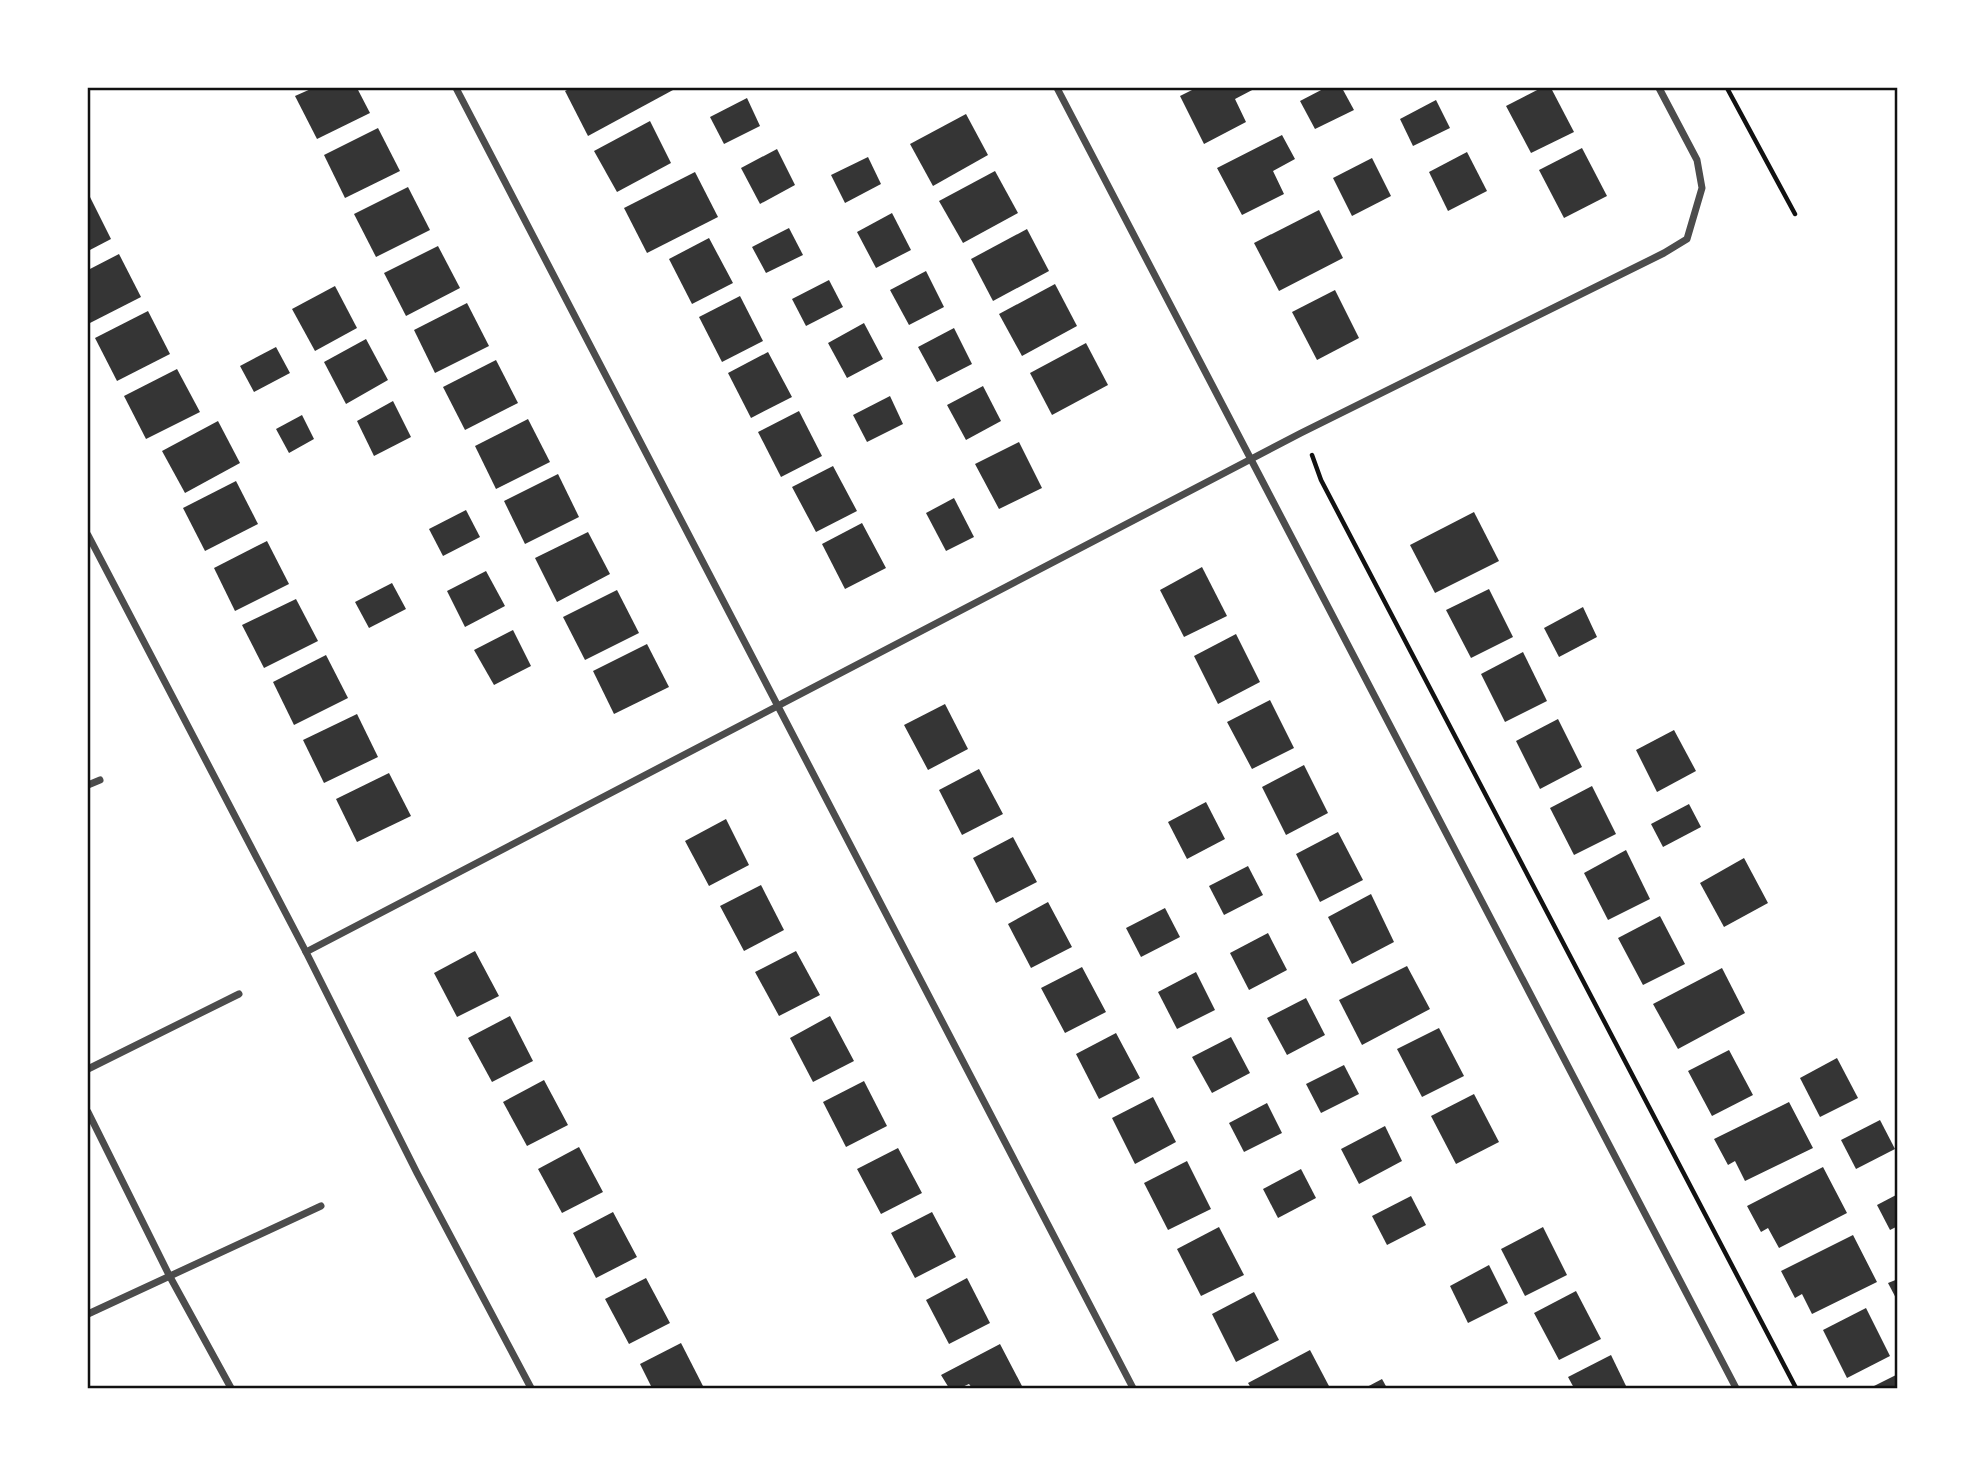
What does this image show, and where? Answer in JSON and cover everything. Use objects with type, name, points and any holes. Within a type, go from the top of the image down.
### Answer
[{"type":"street","points":[[456,88],[1133,1388]]},
{"type":"street","points":[[1057,88],[1736,1388]]},
{"type":"street","points":[[306,952],[1250,459],[1664,253],[1686,239],[1702,188],[1697,160],[1659,88]]},
{"type":"street","points":[[88,535],[531,1388]]},
{"type":"street","points":[[88,785],[100,780]]},
{"type":"street","points":[[88,1069],[239,994]]},
{"type":"street","points":[[88,1112],[169,1275],[231,1388]]},
{"type":"street","points":[[88,1314],[321,1206]]},
{"type":"path","points":[[1727,88],[1795,214]]},
{"type":"path","points":[[1315,462],[1321,480],[1796,1388]]},
{"type":"building","points":[[313,88],[357,88],[370,113],[317,139],[295,96]]},
{"type":"building","points":[[571,88],[673,90],[588,136],[565,91]]},
{"type":"building","points":[[1196,88],[1256,88],[1235,99],[1246,122],[1204,144],[1180,96]]},
{"type":"building","points":[[1325,88],[1342,88],[1354,110],[1315,129],[1300,101]]},
{"type":"building","points":[[1541,88],[1551,88],[1574,132],[1531,153],[1506,106]]},
{"type":"building","points":[[747,98],[760,126],[724,144],[710,117]]},
{"type":"building","points":[[1436,100],[1450,128],[1413,146],[1400,119]]},
{"type":"building","points":[[966,114],[988,155],[933,186],[910,144]]},
{"type":"building","points":[[650,121],[671,163],[617,192],[594,151]]},
{"type":"building","points":[[378,128],[400,171],[345,198],[324,155]]},
{"type":"building","points":[[1282,135],[1295,159],[1273,171],[1284,194],[1242,215],[1217,168]]},
{"type":"building","points":[[1582,148],[1607,196],[1564,218],[1539,170]]},
{"type":"building","points":[[777,149],[795,185],[760,204],[741,168]]},
{"type":"building","points":[[1467,152],[1487,191],[1448,211],[1429,172]]},
{"type":"building","points":[[868,157],[881,184],[845,203],[831,175]]},
{"type":"building","points":[[1372,158],[1391,196],[1352,216],[1333,178]]},
{"type":"building","points":[[995,171],[1018,213],[963,243],[939,201]]},
{"type":"building","points":[[695,172],[718,217],[647,253],[624,208]]},
{"type":"building","points":[[408,187],[430,230],[376,257],[354,214]]},
{"type":"building","points":[[88,193],[111,239],[88,251]]},
{"type":"building","points":[[1319,210],[1343,258],[1279,291],[1254,243]]},
{"type":"building","points":[[892,213],[911,250],[876,268],[857,232]]},
{"type":"building","points":[[789,228],[803,255],[766,273],[752,247]]},
{"type":"building","points":[[1027,229],[1049,271],[993,301],[971,259]]},
{"type":"building","points":[[709,238],[733,283],[692,304],[669,259]]},
{"type":"building","points":[[438,246],[460,288],[406,316],[384,273]]},
{"type":"building","points":[[119,254],[141,297],[88,324],[88,270]]},
{"type":"building","points":[[926,271],[944,307],[909,325],[890,290]]},
{"type":"building","points":[[829,280],[843,307],[806,326],[792,299]]},
{"type":"building","points":[[1055,284],[1077,326],[1022,356],[999,314]]},
{"type":"building","points":[[335,286],[357,328],[315,351],[292,309]]},
{"type":"building","points":[[1335,290],[1359,338],[1317,360],[1292,312]]},
{"type":"building","points":[[740,296],[763,341],[722,362],[699,317]]},
{"type":"building","points":[[467,303],[489,346],[435,373],[414,330]]},
{"type":"building","points":[[148,311],[170,354],[117,381],[95,338]]},
{"type":"building","points":[[864,323],[883,359],[847,378],[828,343]]},
{"type":"building","points":[[954,328],[972,364],[937,382],[918,347]]},
{"type":"building","points":[[366,339],[388,380],[346,404],[324,362]]},
{"type":"building","points":[[1086,343],[1108,385],[1052,415],[1030,373]]},
{"type":"building","points":[[276,347],[290,373],[254,392],[240,366]]},
{"type":"building","points":[[768,352],[792,397],[751,418],[728,373]]},
{"type":"building","points":[[496,360],[518,403],[465,430],[443,387]]},
{"type":"building","points":[[177,369],[200,412],[146,439],[124,396]]},
{"type":"building","points":[[983,386],[1001,421],[966,440],[947,405]]},
{"type":"building","points":[[890,396],[903,424],[867,442],[853,415]]},
{"type":"building","points":[[393,401],[411,437],[374,456],[357,421]]},
{"type":"building","points":[[799,411],[822,456],[781,477],[758,432]]},
{"type":"building","points":[[302,415],[314,439],[289,453],[276,429]]},
{"type":"building","points":[[528,419],[550,462],[496,489],[475,446]]},
{"type":"building","points":[[218,421],[240,463],[185,493],[162,451]]},
{"type":"building","points":[[1019,442],[1042,488],[999,509],[975,464]]},
{"type":"building","points":[[833,466],[857,511],[816,532],[792,487]]},
{"type":"building","points":[[558,474],[579,517],[525,544],[504,501]]},
{"type":"building","points":[[236,481],[258,524],[205,551],[183,508]]},
{"type":"building","points":[[954,498],[974,537],[946,551],[926,513]]},
{"type":"building","points":[[466,510],[480,537],[443,556],[429,529]]},
{"type":"building","points":[[1474,512],[1499,561],[1435,593],[1410,545]]},
{"type":"building","points":[[862,523],[886,568],[845,589],[822,544]]},
{"type":"building","points":[[588,532],[610,574],[557,602],[535,558]]},
{"type":"building","points":[[267,541],[289,584],[235,611],[214,568]]},
{"type":"building","points":[[1202,567],[1227,616],[1184,637],[1160,590]]},
{"type":"building","points":[[486,571],[505,606],[465,627],[447,591]]},
{"type":"building","points":[[392,583],[406,609],[369,628],[355,602]]},
{"type":"building","points":[[1489,589],[1513,637],[1471,658],[1446,610]]},
{"type":"building","points":[[617,590],[639,633],[585,660],[563,617]]},
{"type":"building","points":[[296,599],[318,641],[264,668],[242,625]]},
{"type":"building","points":[[1583,607],[1597,637],[1559,657],[1544,628]]},
{"type":"building","points":[[513,630],[531,666],[494,685],[474,650]]},
{"type":"building","points":[[1236,634],[1260,682],[1218,704],[1194,656]]},
{"type":"building","points":[[647,644],[669,687],[614,714],[593,671]]},
{"type":"building","points":[[1523,652],[1547,701],[1505,722],[1481,674]]},
{"type":"building","points":[[326,655],[348,698],[294,725],[273,682]]},
{"type":"building","points":[[1270,700],[1294,748],[1252,769],[1227,722]]},
{"type":"building","points":[[945,704],[968,749],[928,770],[904,725]]},
{"type":"building","points":[[357,714],[378,757],[324,783],[303,740]]},
{"type":"building","points":[[1558,719],[1582,767],[1540,789],[1516,741]]},
{"type":"building","points":[[1674,730],[1696,771],[1657,792],[1636,750]]},
{"type":"building","points":[[1304,765],[1328,813],[1286,835],[1262,787]]},
{"type":"building","points":[[979,769],[1003,814],[962,835],[939,790]]},
{"type":"building","points":[[389,773],[411,816],[357,842],[336,799]]},
{"type":"building","points":[[1592,786],[1616,834],[1574,855],[1550,808]]},
{"type":"building","points":[[1206,802],[1225,839],[1187,859],[1168,822]]},
{"type":"building","points":[[1689,804],[1701,827],[1663,847],[1651,824]]},
{"type":"building","points":[[726,819],[749,865],[709,886],[685,841]]},
{"type":"building","points":[[1338,832],[1363,880],[1320,902],[1296,854]]},
{"type":"building","points":[[1013,837],[1037,882],[996,903],[973,858]]},
{"type":"building","points":[[1626,850],[1650,899],[1608,920],[1584,873]]},
{"type":"building","points":[[1744,858],[1768,903],[1724,927],[1700,883]]},
{"type":"building","points":[[1248,866],[1263,895],[1224,915],[1209,886]]},
{"type":"building","points":[[761,885],[784,930],[744,951],[720,906]]},
{"type":"building","points":[[1371,894],[1394,942],[1352,964],[1328,917]]},
{"type":"building","points":[[1048,902],[1072,947],[1031,968],[1008,924]]},
{"type":"building","points":[[1165,908],[1180,937],[1141,957],[1126,928]]},
{"type":"building","points":[[1660,916],[1685,964],[1643,985],[1618,938]]},
{"type":"building","points":[[1268,933],[1287,970],[1249,990],[1230,953]]},
{"type":"building","points":[[475,951],[499,996],[457,1017],[434,973]]},
{"type":"building","points":[[796,951],[820,995],[779,1016],[755,972]]},
{"type":"building","points":[[1407,966],[1430,1009],[1362,1045],[1339,1000]]},
{"type":"building","points":[[1082,967],[1106,1012],[1065,1033],[1041,988]]},
{"type":"building","points":[[1722,968],[1745,1013],[1678,1049],[1653,1004]]},
{"type":"building","points":[[1196,972],[1215,1010],[1177,1029],[1158,992]]},
{"type":"building","points":[[1306,998],[1325,1035],[1287,1055],[1267,1018]]},
{"type":"building","points":[[510,1016],[533,1061],[492,1082],[468,1038]]},
{"type":"building","points":[[830,1016],[854,1061],[813,1082],[790,1038]]},
{"type":"building","points":[[1439,1028],[1464,1076],[1422,1097],[1397,1049]]},
{"type":"building","points":[[1116,1033],[1140,1078],[1099,1099],[1076,1054]]},
{"type":"building","points":[[1231,1037],[1250,1073],[1212,1093],[1192,1057]]},
{"type":"building","points":[[1729,1050],[1753,1095],[1712,1116],[1688,1071]]},
{"type":"building","points":[[1837,1058],[1858,1098],[1820,1117],[1800,1078]]},
{"type":"building","points":[[1344,1065],[1359,1094],[1321,1113],[1306,1084]]},
{"type":"building","points":[[544,1080],[568,1125],[527,1146],[503,1102]]},
{"type":"building","points":[[864,1081],[887,1126],[846,1147],[823,1102]]},
{"type":"building","points":[[1474,1094],[1499,1142],[1456,1164],[1431,1116]]},
{"type":"building","points":[[1153,1097],[1176,1142],[1135,1164],[1112,1118]]},
{"type":"building","points":[[1789,1102],[1813,1148],[1745,1181],[1735,1161],[1728,1165],[1714,1139]]},
{"type":"building","points":[[1267,1103],[1282,1133],[1244,1152],[1229,1123]]},
{"type":"building","points":[[1880,1120],[1895,1149],[1856,1169],[1841,1140]]},
{"type":"building","points":[[1385,1126],[1402,1161],[1359,1184],[1341,1149]]},
{"type":"building","points":[[579,1147],[603,1192],[562,1213],[538,1169]]},
{"type":"building","points":[[898,1148],[922,1193],[881,1214],[857,1169]]},
{"type":"building","points":[[1187,1161],[1211,1209],[1168,1230],[1144,1183]]},
{"type":"building","points":[[1823,1167],[1847,1213],[1779,1248],[1768,1228],[1761,1232],[1747,1206]]},
{"type":"building","points":[[1301,1169],[1316,1198],[1278,1218],[1263,1189]]},
{"type":"building","points":[[1898,1194],[1898,1226],[1890,1230],[1877,1205]]},
{"type":"building","points":[[1411,1196],[1426,1225],[1387,1245],[1372,1216]]},
{"type":"building","points":[[613,1212],[637,1257],[596,1278],[573,1233]]},
{"type":"building","points":[[932,1212],[956,1257],[915,1278],[891,1233]]},
{"type":"building","points":[[1219,1227],[1244,1275],[1201,1296],[1177,1249]]},
{"type":"building","points":[[1543,1227],[1567,1275],[1525,1296],[1501,1249]]},
{"type":"building","points":[[1853,1235],[1877,1282],[1812,1314],[1802,1294],[1795,1298],[1781,1271]]},
{"type":"building","points":[[1489,1265],[1508,1303],[1468,1323],[1450,1286]]},
{"type":"building","points":[[646,1278],[670,1323],[629,1344],[605,1299]]},
{"type":"building","points":[[967,1278],[990,1323],[949,1344],[926,1300]]},
{"type":"building","points":[[1898,1279],[1898,1302],[1888,1283]]},
{"type":"building","points":[[1576,1291],[1601,1339],[1559,1360],[1534,1313]]},
{"type":"building","points":[[1254,1292],[1279,1340],[1236,1362],[1212,1314]]},
{"type":"building","points":[[1866,1308],[1890,1356],[1847,1378],[1823,1330]]},
{"type":"building","points":[[681,1343],[704,1388],[652,1388],[640,1364]]},
{"type":"building","points":[[1000,1344],[1023,1388],[972,1388],[969,1384],[960,1388],[949,1388],[941,1375]]},
{"type":"building","points":[[1310,1350],[1330,1388],[1251,1388],[1248,1383]]},
{"type":"building","points":[[1611,1355],[1627,1388],[1574,1388],[1568,1377]]},
{"type":"building","points":[[1898,1374],[1898,1388],[1870,1388]]},
{"type":"building","points":[[1382,1379],[1387,1388],[1365,1388]]}]
